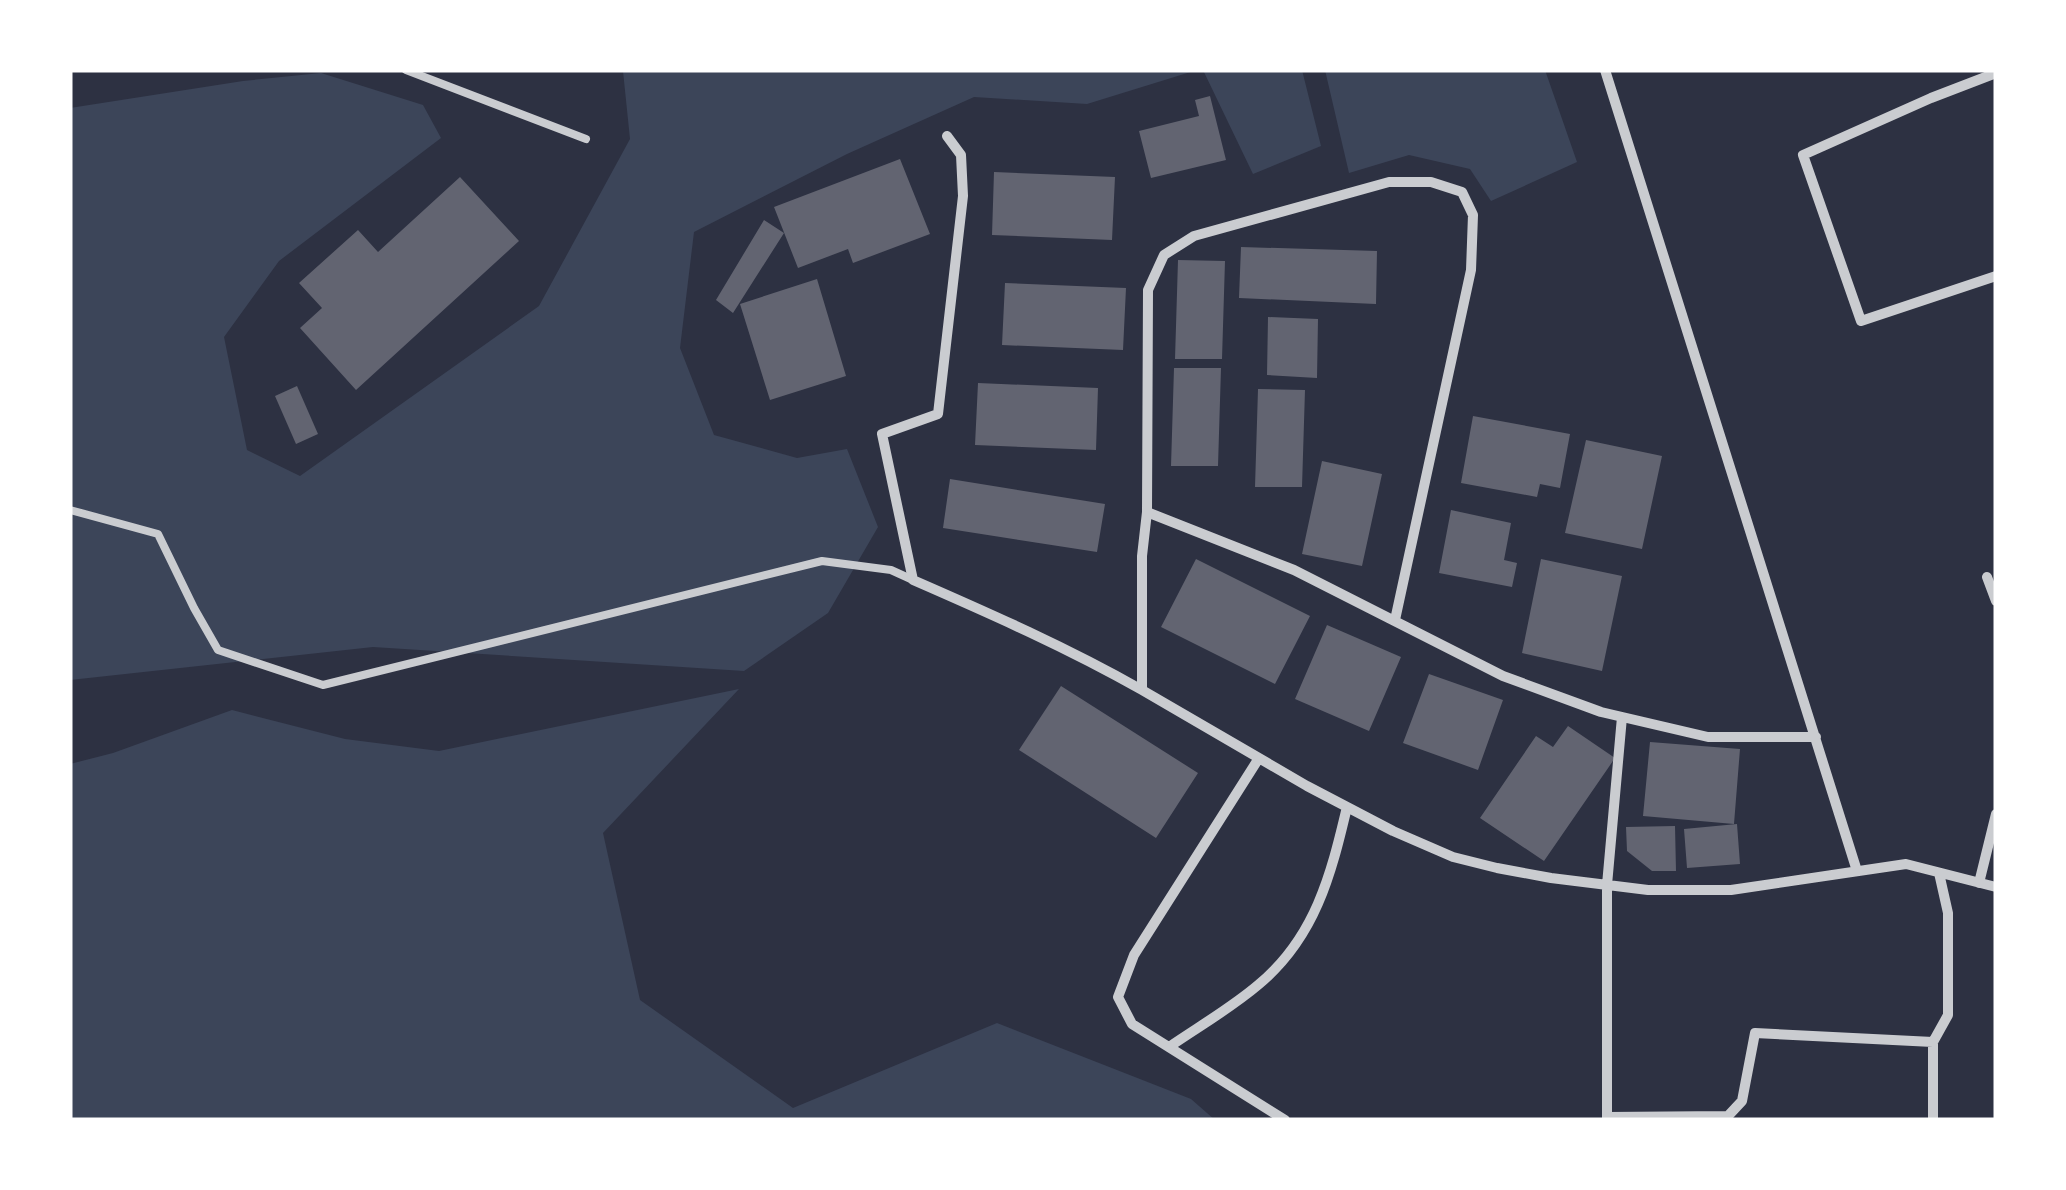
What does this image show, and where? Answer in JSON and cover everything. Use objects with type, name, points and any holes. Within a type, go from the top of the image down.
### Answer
[{"type":"street","points":[[1605,70],[1857,871]]},
{"type":"street","points":[[1996,72],[1803,155],[1861,320],[1996,276]]},
{"type":"street","points":[[947,136],[961,155],[963,196],[938,414],[882,434],[914,580],[1087,658],[1348,807],[1454,857],[1551,878],[1648,890],[1730,890],[1906,864],[1996,887]]},
{"type":"street","points":[[1142,690],[1148,290],[1164,255],[1194,236],[1389,182],[1431,182],[1462,192],[1473,215],[1470,270],[1395,620]]},
{"type":"street","points":[[1147,512],[1294,570],[1503,676],[1601,712],[1708,737],[1816,737]]},
{"type":"street","points":[[1987,577],[1996,601]]},
{"type":"street","points":[[1622,717],[1607,885],[1607,1119],[1728,1116],[1742,1101],[1755,1033],[1933,1042]]},
{"type":"street","points":[[1259,758],[1134,955],[1118,997],[1132,1024],[1284,1120]]},
{"type":"street","points":[[1169,1047],[1260,984],[1292,948],[1314,916],[1333,870],[1348,807]]},
{"type":"street","points":[[1979,883],[1996,814]]},
{"type":"street","points":[[1933,1120],[1933,1042],[1948,1015],[1948,913],[1940,872]]},
{"type":"lane","points":[[406,70],[586,139]]},
{"type":"lane","points":[[70,510],[158,534],[218,650],[323,684],[822,561],[891,570],[914,580]]},
{"type":"shaded area","points":[[621,70],[1197,70],[1087,104],[974,97],[847,154],[694,232],[680,348],[714,435],[797,458],[847,449],[878,527],[828,613],[744,671],[373,647],[70,680],[70,108],[321,73],[423,105],[441,138],[279,261],[224,337],[247,450],[300,476],[539,306],[630,139]]},
{"type":"shaded area","points":[[1203,70],[1302,70],[1321,146],[1253,174]]},
{"type":"shaded area","points":[[1325,70],[1545,70],[1577,162],[1491,201],[1470,169],[1409,155],[1349,173]]},
{"type":"shaded area","points":[[739,689],[603,833],[640,1000],[793,1108],[997,1023],[1191,1099],[1215,1120],[70,1120],[70,764],[113,753],[232,710],[345,739],[439,751]]},
{"type":"building","points":[[1210,96],[1226,160],[1151,178],[1139,131],[1199,116],[1195,100]]},
{"type":"building","points":[[900,159],[930,234],[853,263],[848,249],[798,268],[774,207]]},
{"type":"building","points":[[994,172],[1115,177],[1112,240],[992,235]]},
{"type":"building","points":[[460,177],[519,241],[356,390],[300,328],[322,308],[299,283],[358,230],[378,252]]},
{"type":"building","points":[[764,220],[784,233],[733,313],[716,300]]},
{"type":"building","points":[[1241,247],[1377,251],[1376,304],[1239,298]]},
{"type":"building","points":[[1178,260],[1225,261],[1222,359],[1175,359]]},
{"type":"building","points":[[817,279],[846,376],[770,400],[740,304]]},
{"type":"building","points":[[1005,283],[1126,288],[1123,350],[1002,345]]},
{"type":"building","points":[[1268,317],[1318,319],[1317,378],[1267,375]]},
{"type":"building","points":[[1174,368],[1221,368],[1218,466],[1171,466]]},
{"type":"building","points":[[978,383],[1098,388],[1096,450],[975,445]]},
{"type":"building","points":[[297,386],[318,434],[296,444],[275,396]]},
{"type":"building","points":[[1258,389],[1305,390],[1302,487],[1255,487]]},
{"type":"building","points":[[1473,416],[1570,434],[1560,488],[1540,484],[1537,497],[1461,483]]},
{"type":"building","points":[[1586,440],[1662,456],[1642,549],[1565,533]]},
{"type":"building","points":[[1322,461],[1382,474],[1362,566],[1302,554]]},
{"type":"building","points":[[950,479],[1105,504],[1097,552],[943,528]]},
{"type":"building","points":[[1451,510],[1511,523],[1504,560],[1517,563],[1512,587],[1439,573]]},
{"type":"building","points":[[1196,559],[1310,616],[1275,684],[1161,627]]},
{"type":"building","points":[[1541,559],[1622,576],[1602,671],[1522,653]]},
{"type":"building","points":[[1327,625],[1401,657],[1369,731],[1295,699]]},
{"type":"building","points":[[1429,674],[1503,700],[1478,770],[1403,743]]},
{"type":"building","points":[[1061,686],[1198,773],[1156,838],[1019,750]]},
{"type":"building","points":[[1568,726],[1615,758],[1544,861],[1480,818],[1536,736],[1553,747]]},
{"type":"building","points":[[1650,742],[1740,749],[1734,824],[1643,816]]},
{"type":"building","points":[[1737,824],[1740,864],[1687,868],[1684,829]]},
{"type":"building","points":[[1675,826],[1676,871],[1652,871],[1627,851],[1626,827]]}]
